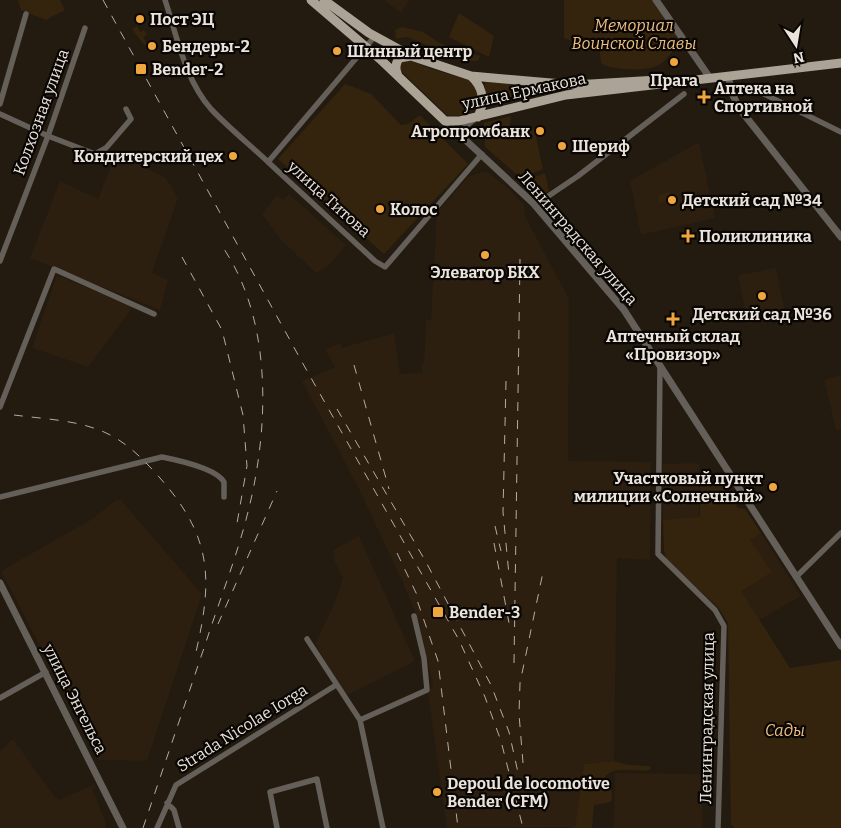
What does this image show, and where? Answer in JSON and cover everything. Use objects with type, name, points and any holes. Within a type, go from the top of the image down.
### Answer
[{"type":"main road","name":"улица Ермакова","points":[[311,0],[365,46],[444,121],[459,121],[566,95],[841,64]]},
{"type":"main road","name":"улица Ермакова","points":[[324,0],[375,36],[411,56],[471,76],[574,85],[705,79]]},
{"type":"main road","points":[[399,78],[395,69],[396,62],[399,58],[411,56]]},
{"type":"main road","points":[[471,76],[480,84],[482,94],[483,102],[478,116]]},
{"type":"street","points":[[165,0],[186,67],[198,91],[211,108],[268,162]]},
{"type":"street","points":[[656,0],[705,79]]},
{"type":"street","points":[[0,104],[26,14]]},
{"type":"street","name":"Колхозная улица","points":[[0,261],[48,136],[85,28]]},
{"type":"street","name":"улица Титова","points":[[375,36],[268,162],[385,267],[482,154]]},
{"type":"street","points":[[728,76],[739,108],[841,238]]},
{"type":"street","points":[[730,86],[756,90],[841,132]]},
{"type":"street","points":[[533,203],[541,201],[578,176],[684,94]]},
{"type":"street","points":[[0,114],[90,154],[100,152],[131,119],[126,109]]},
{"type":"street","points":[[463,138],[462,130],[466,124],[478,116]]},
{"type":"street","name":"Ленинградская улица","points":[[444,121],[533,203],[624,310],[841,646]]},
{"type":"street","points":[[0,407],[54,269],[154,314]]},
{"type":"street","name":"Ленинградская улица","points":[[660,366],[658,554],[715,610],[724,626],[718,828]]},
{"type":"street","points":[[0,496],[162,458],[185,462],[218,476],[224,482],[224,496]]},
{"type":"street","points":[[796,577],[841,533]]},
{"type":"street","name":"улица Энгельса","points":[[0,583],[123,828]]},
{"type":"street","points":[[360,720],[427,690],[424,658],[414,616]]},
{"type":"street","points":[[307,639],[360,720],[381,827]]},
{"type":"street","points":[[0,698],[46,672]]},
{"type":"street","name":"Strada Nicolae Iorga","points":[[157,828],[176,785],[336,685]]},
{"type":"street","points":[[277,828],[270,792],[317,779],[327,828]]},
{"type":"street","points":[[167,804],[174,810],[180,828]]},
{"type":"shaded area","points":[[384,0],[409,0],[401,13]]},
{"type":"shaded area","name":"Детский сад №34","points":[[699,142],[715,218],[641,235],[630,181]]},
{"type":"shaded area","points":[[116,153],[166,178],[178,198],[152,273],[168,280],[160,310],[30,258],[60,181],[98,199]]},
{"type":"shaded area","points":[[486,171],[508,188],[524,205],[525,216],[569,299],[568,461],[651,462],[650,560],[617,558],[614,761],[584,764],[575,827],[447,828],[428,694],[433,685],[419,622],[404,585],[359,489],[302,381],[335,367],[325,349],[341,343],[341,348],[394,333],[400,374],[423,373],[421,364],[424,364],[426,321],[431,319],[437,212],[469,176]]},
{"type":"shaded area","points":[[289,194],[346,245],[327,267],[316,273],[281,240],[262,214],[277,195],[283,200]]},
{"type":"shaded area","name":"Детский сад №36","points":[[776,268],[786,317],[748,324],[738,275]]},
{"type":"shaded area","points":[[57,275],[133,307],[88,367],[32,348]]},
{"type":"shaded area","points":[[841,375],[841,429],[836,430],[824,380]]},
{"type":"shaded area","points":[[699,463],[699,519],[663,520],[662,464]]},
{"type":"shaded area","points":[[116,500],[121,500],[202,594],[147,761],[99,760],[1,571],[92,519]]},
{"type":"shaded area","points":[[761,533],[801,596],[759,620],[740,590],[771,572],[749,540]]},
{"type":"shaded area","points":[[359,536],[415,661],[345,696],[315,644],[334,604],[343,578],[335,563],[333,550]]},
{"type":"shaded area","points":[[13,739],[56,799],[60,800],[94,784],[96,787],[92,789],[105,820],[105,828],[0,828],[0,751]]},
{"type":"shaded area","points":[[615,773],[702,774],[702,828],[614,828]]},
{"type":"green space","points":[[18,0],[60,0],[65,10],[46,20],[21,10]]},
{"type":"green space","name":"Мемориал Воинской Славы","points":[[564,0],[653,0],[676,32],[677,37],[674,48],[663,62],[654,67],[626,69],[601,63],[599,44],[585,37],[577,37],[570,40],[564,38]]},
{"type":"green space","points":[[459,13],[494,36],[489,57],[449,37]]},
{"type":"green space","points":[[137,26],[140,32],[144,30],[147,35],[143,37],[147,44],[144,45],[132,29]]},
{"type":"green space","points":[[402,27],[423,32],[441,44],[480,56],[478,61],[460,60],[406,37],[396,39],[395,30]]},
{"type":"green space","points":[[407,59],[431,69],[473,81],[479,95],[476,107],[463,115],[447,115],[401,71],[399,65]]},
{"type":"green space","points":[[485,82],[552,86],[556,88],[485,108]]},
{"type":"green space","name":"Колос","points":[[345,84],[371,94],[401,125],[408,124],[420,115],[468,164],[384,254],[278,159]]},
{"type":"green space","points":[[511,116],[509,131],[517,139],[526,136],[534,127],[543,169],[521,178],[485,147],[484,123]]},
{"type":"green space","points":[[545,173],[549,191],[539,197],[524,181]]},
{"type":"green space","points":[[670,192],[671,200],[659,203],[658,195]]},
{"type":"green space","name":"Сады","points":[[700,479],[716,482],[725,487],[738,508],[745,509],[761,533],[750,540],[772,572],[741,591],[790,668],[841,660],[841,828],[735,828],[731,825],[728,623],[718,607],[667,561],[664,551],[663,520],[700,517]]},
{"type":"green space","points":[[614,761],[627,765],[649,766],[651,768],[648,771],[613,771],[605,777],[612,793],[611,802],[594,805],[592,828],[567,828],[575,827],[584,764]]},
{"type":"railway","points":[[103,0],[302,362],[459,640],[485,697],[501,741],[523,828]]},
{"type":"railway","points":[[143,828],[239,545],[255,480],[260,446],[263,412],[259,343],[251,310],[240,278],[224,249]]},
{"type":"railway","points":[[182,257],[222,330],[243,415],[247,466],[236,529]]},
{"type":"railway","points":[[514,663],[520,259]]},
{"type":"railway","points":[[354,365],[389,489]]},
{"type":"railway","points":[[506,381],[503,512],[509,575]]},
{"type":"railway","points":[[337,409],[426,562],[491,685],[509,732],[527,813]]},
{"type":"railway","points":[[14,415],[72,422],[94,428],[112,436],[128,446],[141,458],[177,499],[199,539],[204,559],[206,580],[205,602],[196,652]]},
{"type":"railway","points":[[218,624],[277,491]]},
{"type":"railway","points":[[495,526],[501,551]]},
{"type":"railway","points":[[494,543],[509,623]]},
{"type":"railway","points":[[397,553],[418,597],[417,600],[438,661],[458,828]]},
{"type":"railway","points":[[523,763],[519,714],[520,683],[543,572]]},
{"type":"place","name":"Пост ЭЦ","points":[[140,19]]},
{"type":"place","name":"Бендеры-2","points":[[152,46]]},
{"type":"place","name":"Шинный центр","points":[[337,51]]},
{"type":"place","name":"Прага","points":[[674,62]]},
{"type":"place","name":"Bender-2","points":[[141,69]]},
{"type":"place","name":"Аптека на Спортивной","points":[[704,97]]},
{"type":"place","name":"Агропромбанк","points":[[540,131]]},
{"type":"place","name":"Шериф","points":[[562,146]]},
{"type":"place","name":"Кондитерский цех","points":[[233,156]]},
{"type":"place","name":"Детский сад №34","points":[[672,200]]},
{"type":"place","name":"Колос","points":[[380,209]]},
{"type":"place","name":"Поликлиника","points":[[688,236]]},
{"type":"place","name":"Элеватор БКХ","points":[[485,255]]},
{"type":"place","name":"Детский сад №36","points":[[762,296]]},
{"type":"place","name":"Аптечный склад «Провизор»","points":[[673,319]]},
{"type":"place","name":"Участковый пункт милиции «Солнечный»","points":[[773,487]]},
{"type":"place","name":"Bender-3","points":[[438,612]]},
{"type":"place","name":"Depoul de locomotive Bender (CFM)","points":[[437,792]]}]
